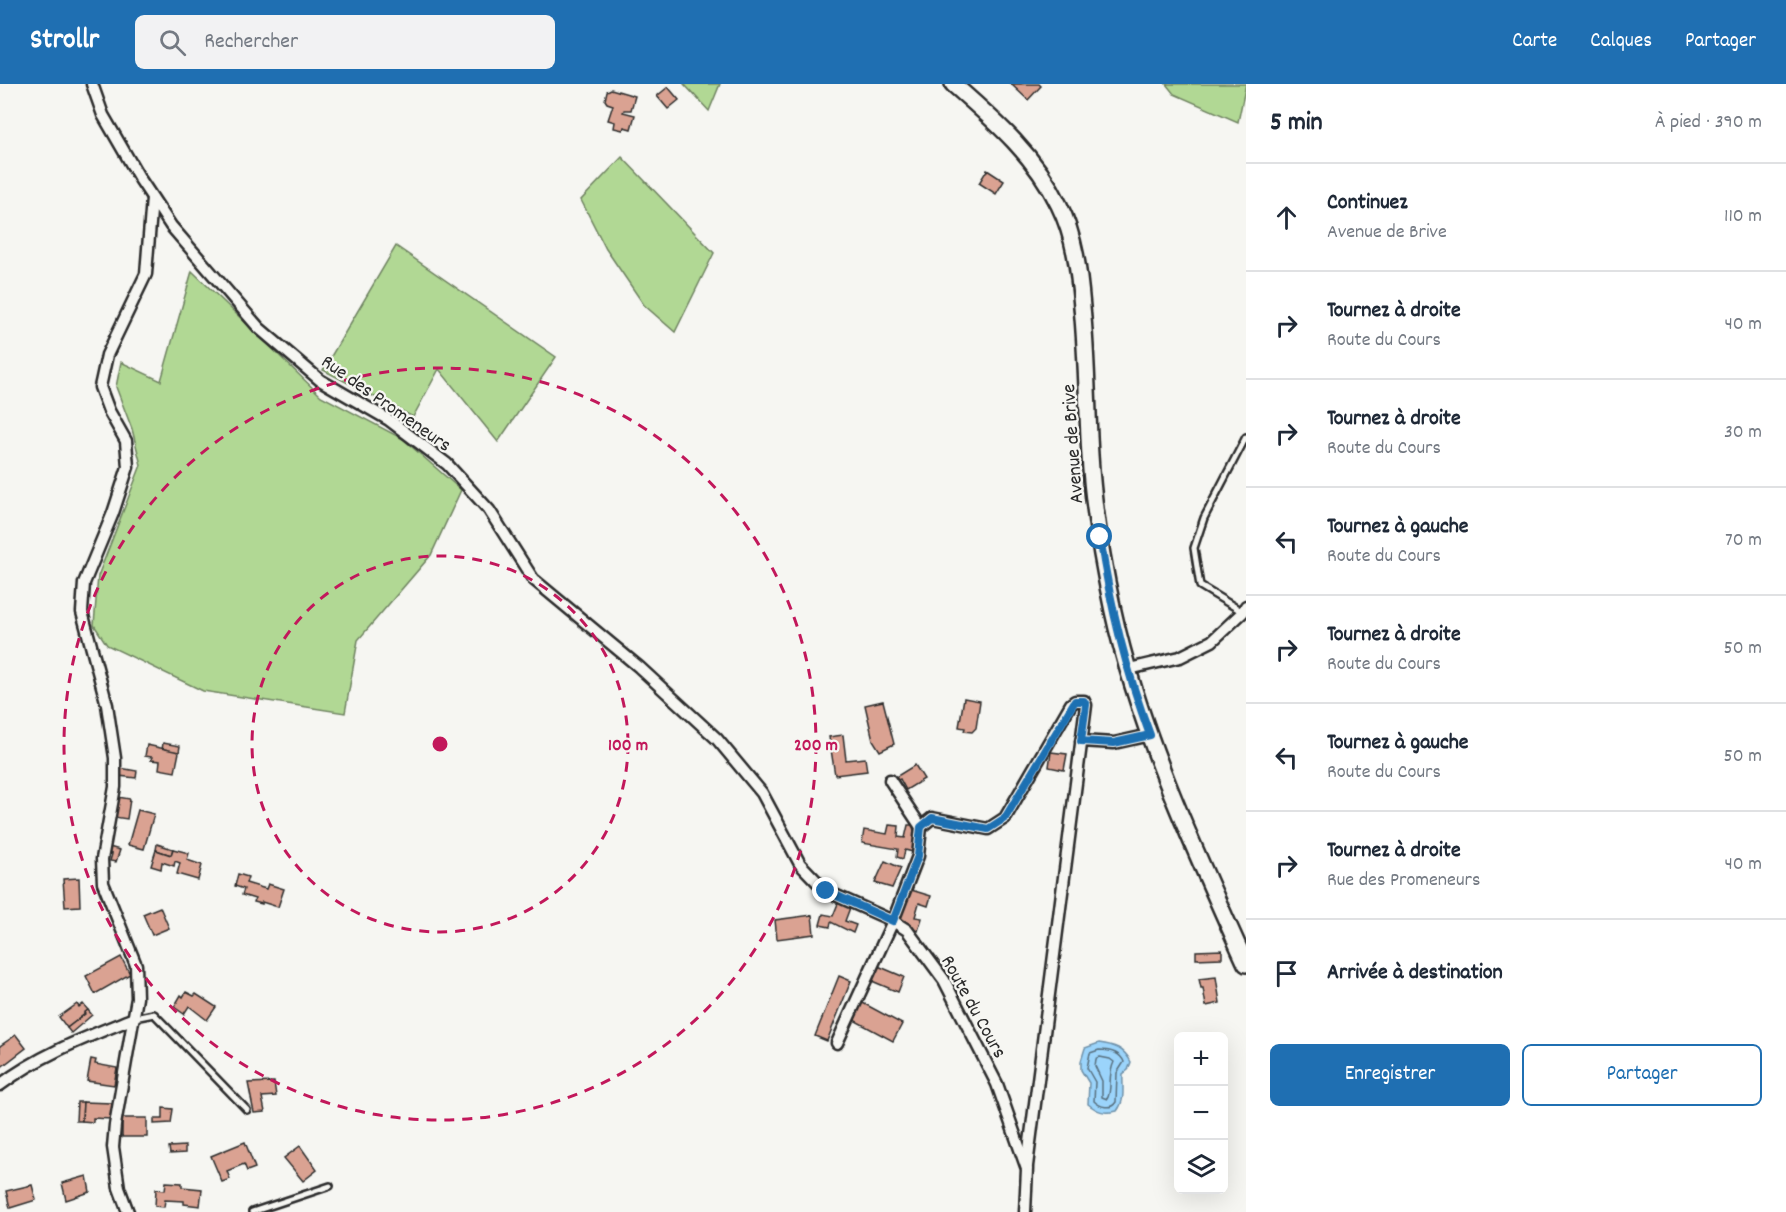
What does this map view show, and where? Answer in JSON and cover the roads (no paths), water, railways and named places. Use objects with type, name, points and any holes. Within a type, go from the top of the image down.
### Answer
[{"type":"street","name":"Rue des Promeneurs","points":[[92,84],[103,115],[171,226],[259,328],[321,380],[390,420],[447,464],[489,510],[533,579],[639,667],[717,739],[762,793],[800,864],[826,891],[893,921]]},
{"type":"street","name":"Avenue de Brive","points":[[953,84],[996,122],[1025,152],[1046,180],[1072,235],[1078,269],[1086,350],[1090,456],[1113,612],[1138,702],[1150,735],[1204,870],[1246,964]]},
{"type":"street","points":[[124,1211],[113,1147],[137,998],[136,965],[103,883],[102,859],[115,787],[115,758],[106,705],[82,612],[84,583],[113,513],[128,467],[126,441],[109,411],[100,387],[106,356],[146,274],[152,198]]},
{"type":"street","points":[[1129,669],[1180,657],[1212,641],[1244,609]]},
{"type":"street","name":"Route du Cours","points":[[921,827],[932,818],[988,829],[1005,818],[1071,704],[1075,701],[1084,701],[1086,705],[1027,1169],[1025,1212]]},
{"type":"street","points":[[1081,741],[1114,743],[1150,735]]},
{"type":"street","points":[[837,1043],[893,921],[918,856],[921,827],[891,780]]},
{"type":"street","name":"Route du Cours","points":[[893,921],[907,930],[944,980],[997,1084],[1027,1169]]},
{"type":"street","points":[[0,1085],[16,1073],[66,1045],[134,1018]]},
{"type":"lane","points":[[1244,609],[1200,586],[1194,548],[1204,518],[1246,437]]},
{"type":"lane","points":[[134,1018],[154,1014],[247,1110]]},
{"type":"lane","points":[[252,1212],[330,1186]]},
{"type":"water","points":[[1099,1043],[1118,1048],[1131,1062],[1128,1070],[1123,1074],[1123,1098],[1117,1111],[1102,1112],[1088,1104],[1089,1083],[1081,1070],[1081,1061],[1085,1048]]}]
